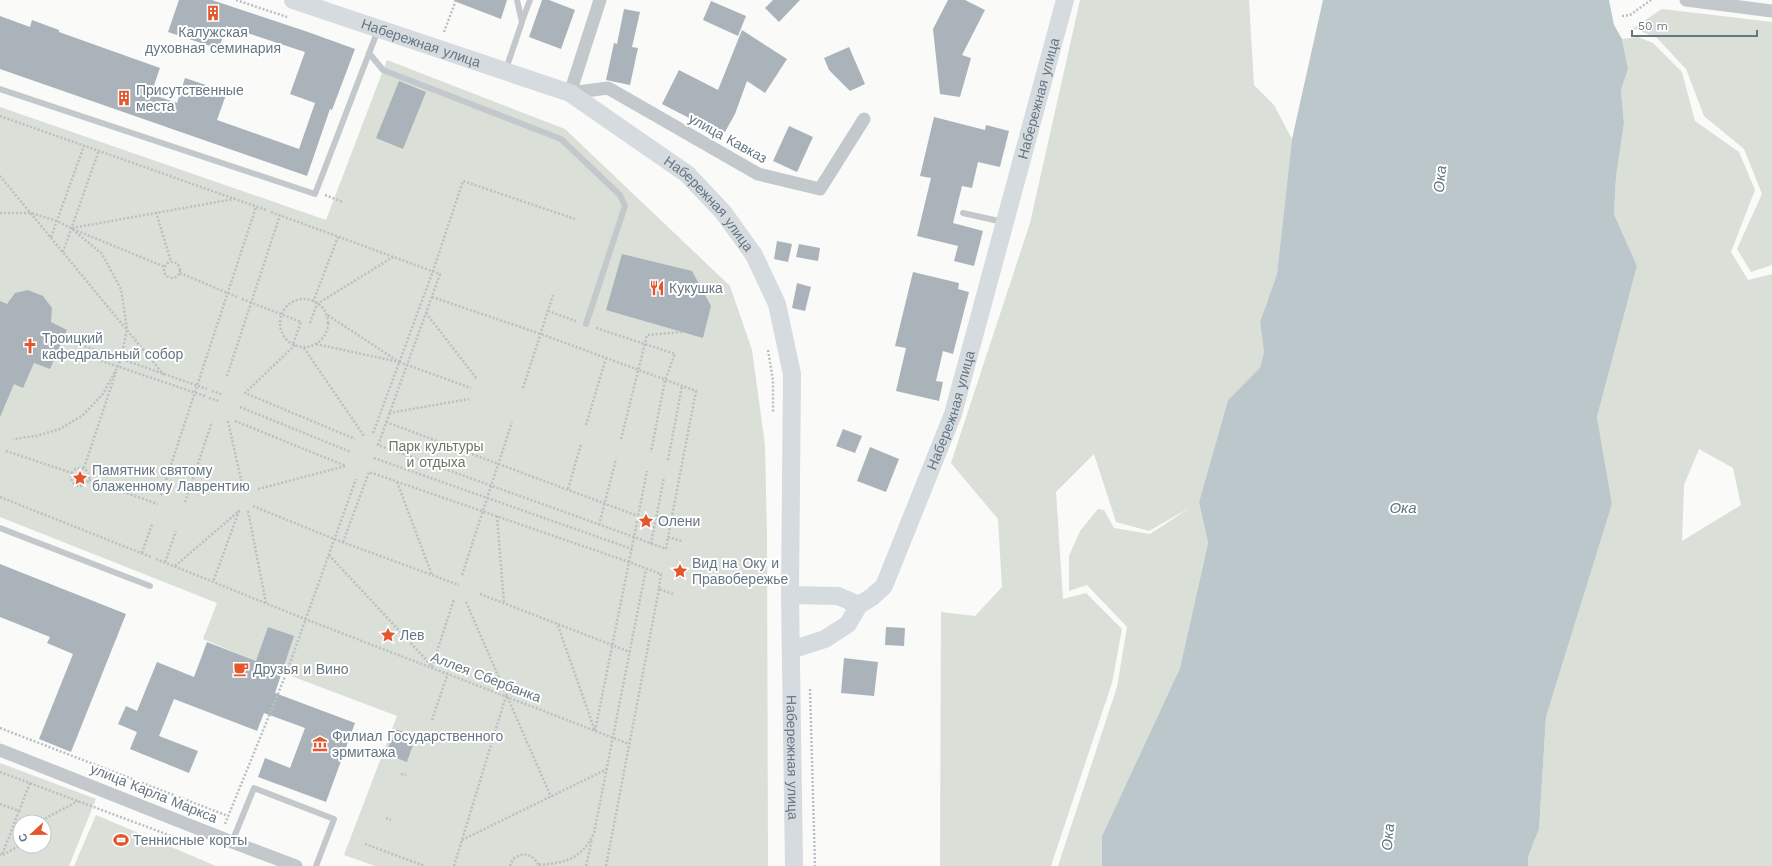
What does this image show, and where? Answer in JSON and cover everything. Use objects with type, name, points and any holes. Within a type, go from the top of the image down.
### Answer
[{"type":"main road","name":"Набережная улица","points":[[293,0],[319,4],[378,29],[570,93],[647,145],[686,174],[723,212],[754,254],[777,304],[792,374],[790,595],[794,866]]},
{"type":"main road","name":"Набережная улица","points":[[791,650],[825,639],[848,624],[859,605],[872,597],[884,586],[953,414],[1065,0]]},
{"type":"main road","points":[[790,595],[838,596],[859,605]]},
{"type":"street","points":[[570,93],[600,0]]},
{"type":"street","points":[[1686,0],[1772,11]]},
{"type":"street","name":"улица Кавказ","points":[[570,93],[608,88],[758,174],[820,190],[864,119]]},
{"type":"street","name":"улица Карла Маркса","points":[[0,750],[226,840],[296,866]]},
{"type":"lane","points":[[517,0],[522,22]]},
{"type":"lane","points":[[505,71],[530,0]]},
{"type":"lane","points":[[0,89],[315,193],[378,29]]},
{"type":"lane","points":[[369,53],[383,70],[561,139],[620,195],[625,206],[586,324]]},
{"type":"lane","points":[[963,213],[1004,223]]},
{"type":"lane","points":[[0,528],[150,586]]},
{"type":"lane","points":[[226,840],[254,788],[334,820],[316,866]]},
{"type":"path","points":[[444,33],[456,0]]},
{"type":"path","points":[[1622,16],[1630,15],[1651,0]]},
{"type":"path","points":[[437,30],[451,35]]},
{"type":"path","points":[[0,116],[266,210]]},
{"type":"path","points":[[51,238],[84,146]]},
{"type":"path","points":[[63,252],[99,150]]},
{"type":"path","points":[[0,176],[164,375]]},
{"type":"path","points":[[373,433],[463,181],[575,219]]},
{"type":"path","points":[[315,193],[343,202]]},
{"type":"path","points":[[71,228],[235,199]]},
{"type":"path","points":[[161,495],[256,207]]},
{"type":"path","points":[[156,212],[171,262]]},
{"type":"path","points":[[271,212],[440,274],[378,445],[666,549],[696,391],[541,334],[432,297]]},
{"type":"path","points":[[0,213],[31,213],[57,221],[165,267]]},
{"type":"path","points":[[227,376],[280,215]]},
{"type":"path","points":[[12,439],[36,436],[60,429],[82,415],[103,394],[121,360],[127,329],[121,289],[102,254],[71,228]]},
{"type":"path","points":[[313,302],[338,236]]},
{"type":"path","points":[[310,323],[317,304],[393,256]]},
{"type":"path","points":[[171,262],[180,267],[180,273],[175,278],[169,278],[164,273],[165,267],[171,262]]},
{"type":"path","points":[[180,273],[237,297]]},
{"type":"path","points":[[523,388],[553,295]]},
{"type":"path","points":[[242,299],[301,322],[294,345],[245,393],[355,439]]},
{"type":"path","points":[[326,314],[328,324],[326,333],[321,340],[309,347],[294,345],[287,340],[282,332],[280,323],[287,306],[295,301],[304,300],[313,302],[317,304],[326,314],[399,362]]},
{"type":"path","points":[[548,312],[675,354],[665,380],[651,452]]},
{"type":"path","points":[[426,313],[477,379]]},
{"type":"path","points":[[621,440],[647,335],[682,332]]},
{"type":"path","points":[[316,344],[399,362],[471,388]]},
{"type":"path","points":[[82,345],[207,389]]},
{"type":"path","points":[[304,347],[364,436]]},
{"type":"path","points":[[767,347],[772,381],[773,412]]},
{"type":"path","points":[[78,353],[205,396]]},
{"type":"path","points":[[586,425],[606,358]]},
{"type":"path","points":[[84,468],[118,366]]},
{"type":"path","points":[[668,460],[682,386]]},
{"type":"path","points":[[212,391],[221,394]]},
{"type":"path","points":[[209,398],[219,401]]},
{"type":"path","points":[[390,413],[469,399]]},
{"type":"path","points":[[240,407],[351,452]]},
{"type":"path","points":[[228,421],[242,484]]},
{"type":"path","points":[[235,421],[346,466],[258,489]]},
{"type":"path","points":[[185,502],[212,422]]},
{"type":"path","points":[[386,422],[638,516]]},
{"type":"path","points":[[462,575],[512,422]]},
{"type":"path","points":[[568,489],[581,444]]},
{"type":"path","points":[[6,451],[72,473]]},
{"type":"path","points":[[374,458],[632,549]]},
{"type":"path","points":[[599,525],[616,458]]},
{"type":"path","points":[[77,468],[84,468],[89,475],[89,480],[84,486],[77,485],[72,480],[72,473],[77,468]]},
{"type":"path","points":[[596,731],[647,471]]},
{"type":"path","points":[[343,542],[369,472],[661,574],[606,866]]},
{"type":"path","points":[[651,544],[664,477]]},
{"type":"path","points":[[226,840],[228,816],[286,674],[356,479]]},
{"type":"path","points":[[89,480],[158,504]]},
{"type":"path","points":[[397,482],[432,575]]},
{"type":"path","points":[[0,497],[151,557]]},
{"type":"path","points":[[253,506],[334,539],[458,586]]},
{"type":"path","points":[[175,566],[239,511],[213,582]]},
{"type":"path","points":[[248,511],[266,603]]},
{"type":"path","points":[[497,516],[504,603]]},
{"type":"path","points":[[142,553],[152,524]]},
{"type":"path","points":[[165,562],[176,532]]},
{"type":"path","points":[[668,537],[682,541]]},
{"type":"path","points":[[329,555],[432,667],[454,599]]},
{"type":"path","name":"Аллея Сбербанка","points":[[156,559],[305,619],[629,744]]},
{"type":"path","points":[[586,866],[607,769],[646,569]]},
{"type":"path","points":[[658,589],[673,594]]},
{"type":"path","points":[[480,594],[630,652]]},
{"type":"path","points":[[466,602],[551,797]]},
{"type":"path","points":[[557,624],[596,731]]},
{"type":"path","points":[[432,720],[448,673]]},
{"type":"path","points":[[810,685],[815,866]]},
{"type":"path","points":[[454,866],[506,696]]},
{"type":"path","points":[[0,728],[228,816]]},
{"type":"path","points":[[462,840],[607,769]]},
{"type":"path","points":[[0,772],[179,839]]},
{"type":"path","points":[[401,774],[406,775]]},
{"type":"path","points":[[1,855],[30,783]]},
{"type":"path","points":[[52,815],[79,801]]},
{"type":"path","points":[[0,804],[18,810]]},
{"type":"path","points":[[386,818],[391,820]]},
{"type":"path","points":[[510,866],[513,859],[524,854],[530,855],[534,858],[539,866],[571,859],[588,846],[594,833]]},
{"type":"path","points":[[364,844],[425,866]]},
{"type":"path","points":[[1,855],[12,849]]},
{"type":"green space","points":[[1080,0],[1249,0],[1254,85],[1274,105],[1292,139],[1277,274],[1260,322],[1264,352],[1260,369],[1228,400],[1199,502],[1208,543],[1180,668],[1102,836],[1102,866],[1058,866],[1117,687],[1127,627],[1087,585],[1069,591],[1069,556],[1080,531],[1098,509],[1104,510],[1114,528],[1150,534],[1191,507],[1149,531],[1116,522],[1094,454],[1056,492],[1063,599],[1086,593],[1122,629],[1112,683],[1051,866],[940,866],[941,612],[975,616],[1002,587],[998,519],[951,463],[1030,223]]},
{"type":"green space","points":[[1662,9],[1772,22],[1772,265],[1751,272],[1737,249],[1762,194],[1744,149],[1704,116],[1686,69],[1657,38],[1633,28]]},
{"type":"green space","points":[[1638,37],[1653,43],[1682,72],[1695,121],[1739,152],[1755,190],[1731,252],[1748,280],[1772,274],[1772,866],[1528,866],[1528,857],[1539,829],[1546,717],[1612,504],[1597,417],[1637,266],[1614,214],[1616,177],[1624,123],[1621,90],[1628,69],[1622,39]],"holes":[[[1699,449],[1733,468],[1741,505],[1682,541],[1684,485]]]},
{"type":"green space","name":"Парк культуры и отдыха","points":[[387,60],[565,129],[730,286],[752,350],[765,445],[767,534],[768,866],[375,866],[344,855],[397,716],[286,674],[203,639],[217,603],[0,517],[0,107],[326,220]]},
{"type":"green space","points":[[0,763],[96,799],[69,866],[0,866]]},
{"type":"green space","name":"Теннисные корты","points":[[96,815],[216,866],[74,866]]},
{"type":"water","name":"Ока","points":[[1323,0],[1609,0],[1614,25],[1622,39],[1628,69],[1621,90],[1624,123],[1616,177],[1614,214],[1637,266],[1597,417],[1612,504],[1546,717],[1539,829],[1528,857],[1528,866],[1102,866],[1102,836],[1180,668],[1208,543],[1199,502],[1228,400],[1260,368],[1264,352],[1260,322],[1277,274],[1292,139]]},
{"type":"building","name":"Присутственные места","points":[[179,0],[212,0],[355,49],[332,110],[330,109],[307,176],[0,69],[0,16],[30,27],[32,20],[59,30],[59,32],[160,68],[151,94],[177,103],[185,78],[227,92],[217,120],[299,149],[315,103],[290,94],[305,52],[226,26],[219,49],[168,32]]},
{"type":"building","points":[[507,0],[501,19],[454,1]]},
{"type":"building","points":[[542,0],[549,0],[575,10],[561,49],[529,37]]},
{"type":"building","points":[[773,0],[800,0],[779,22],[765,8]]},
{"type":"building","points":[[948,0],[965,0],[985,10],[962,55],[971,58],[960,97],[940,94],[933,29]]},
{"type":"building","points":[[711,1],[746,16],[738,36],[703,20]]},
{"type":"building","points":[[624,9],[640,12],[632,47],[638,48],[630,85],[606,80],[614,43],[617,44]]},
{"type":"building","points":[[742,30],[787,59],[765,93],[747,81],[735,114],[721,139],[691,123],[693,120],[662,104],[679,70],[718,90]]},
{"type":"building","points":[[849,47],[865,84],[850,91],[829,70],[824,58]]},
{"type":"building","points":[[399,81],[426,92],[403,149],[376,138]]},
{"type":"building","points":[[934,117],[985,130],[986,125],[1009,131],[1000,167],[978,162],[972,188],[962,186],[953,223],[983,231],[974,266],[954,261],[958,246],[917,236],[931,178],[920,176]]},
{"type":"building","points":[[789,126],[813,137],[797,172],[773,161]]},
{"type":"building","points":[[777,241],[792,244],[788,262],[774,259]]},
{"type":"building","points":[[799,244],[820,248],[818,261],[796,257]]},
{"type":"building","name":"Кукушка","points":[[622,254],[692,271],[711,306],[703,338],[606,310]]},
{"type":"building","points":[[913,272],[959,283],[958,289],[969,292],[953,354],[943,351],[936,381],[943,382],[939,401],[896,391],[906,348],[895,346]]},
{"type":"building","points":[[797,283],[811,287],[805,311],[792,308]]},
{"type":"building","name":"Троицкий кафедральный собор","points":[[28,290],[43,296],[52,308],[51,322],[67,330],[50,369],[34,363],[23,388],[14,384],[0,417],[0,301],[7,304],[15,293]]},
{"type":"building","points":[[843,429],[862,436],[855,453],[836,446]]},
{"type":"building","points":[[870,447],[899,459],[886,492],[857,481]]},
{"type":"building","points":[[0,564],[126,614],[71,752],[39,739],[73,654],[47,643],[50,637],[0,617]]},
{"type":"building","points":[[268,627],[294,636],[275,693],[355,723],[326,802],[258,777],[265,758],[290,768],[305,728],[264,713],[257,731],[174,699],[159,736],[198,751],[189,773],[130,749],[137,732],[118,724],[126,706],[137,711],[157,662],[194,677],[207,642],[256,661]]},
{"type":"building","points":[[886,627],[905,628],[904,646],[885,645]]},
{"type":"building","points":[[844,658],[878,662],[874,696],[841,693]]},
{"type":"building","points":[[395,729],[416,736],[407,762],[386,754]]},
{"type":"place","name":"Калужская духовная семинария","points":[[213,13]]},
{"type":"place","name":"Присутственные места","points":[[124,98]]},
{"type":"place","name":"Кукушка","points":[[657,288]]},
{"type":"place","name":"Троицкий кафедральный собор","points":[[30,346]]},
{"type":"place","name":"Памятник святому блаженному Лаврентию","points":[[80,478]]},
{"type":"place","name":"Олени","points":[[646,521]]},
{"type":"place","name":"Вид на Оку и Правобережье","points":[[680,571]]},
{"type":"place","name":"Лев","points":[[388,635]]},
{"type":"place","name":"Друзья и Вино","points":[[241,669]]},
{"type":"place","name":"Филиал Государственного эрмитажа","points":[[320,744]]},
{"type":"place","name":"Теннисные корты","points":[[121,840]]}]
